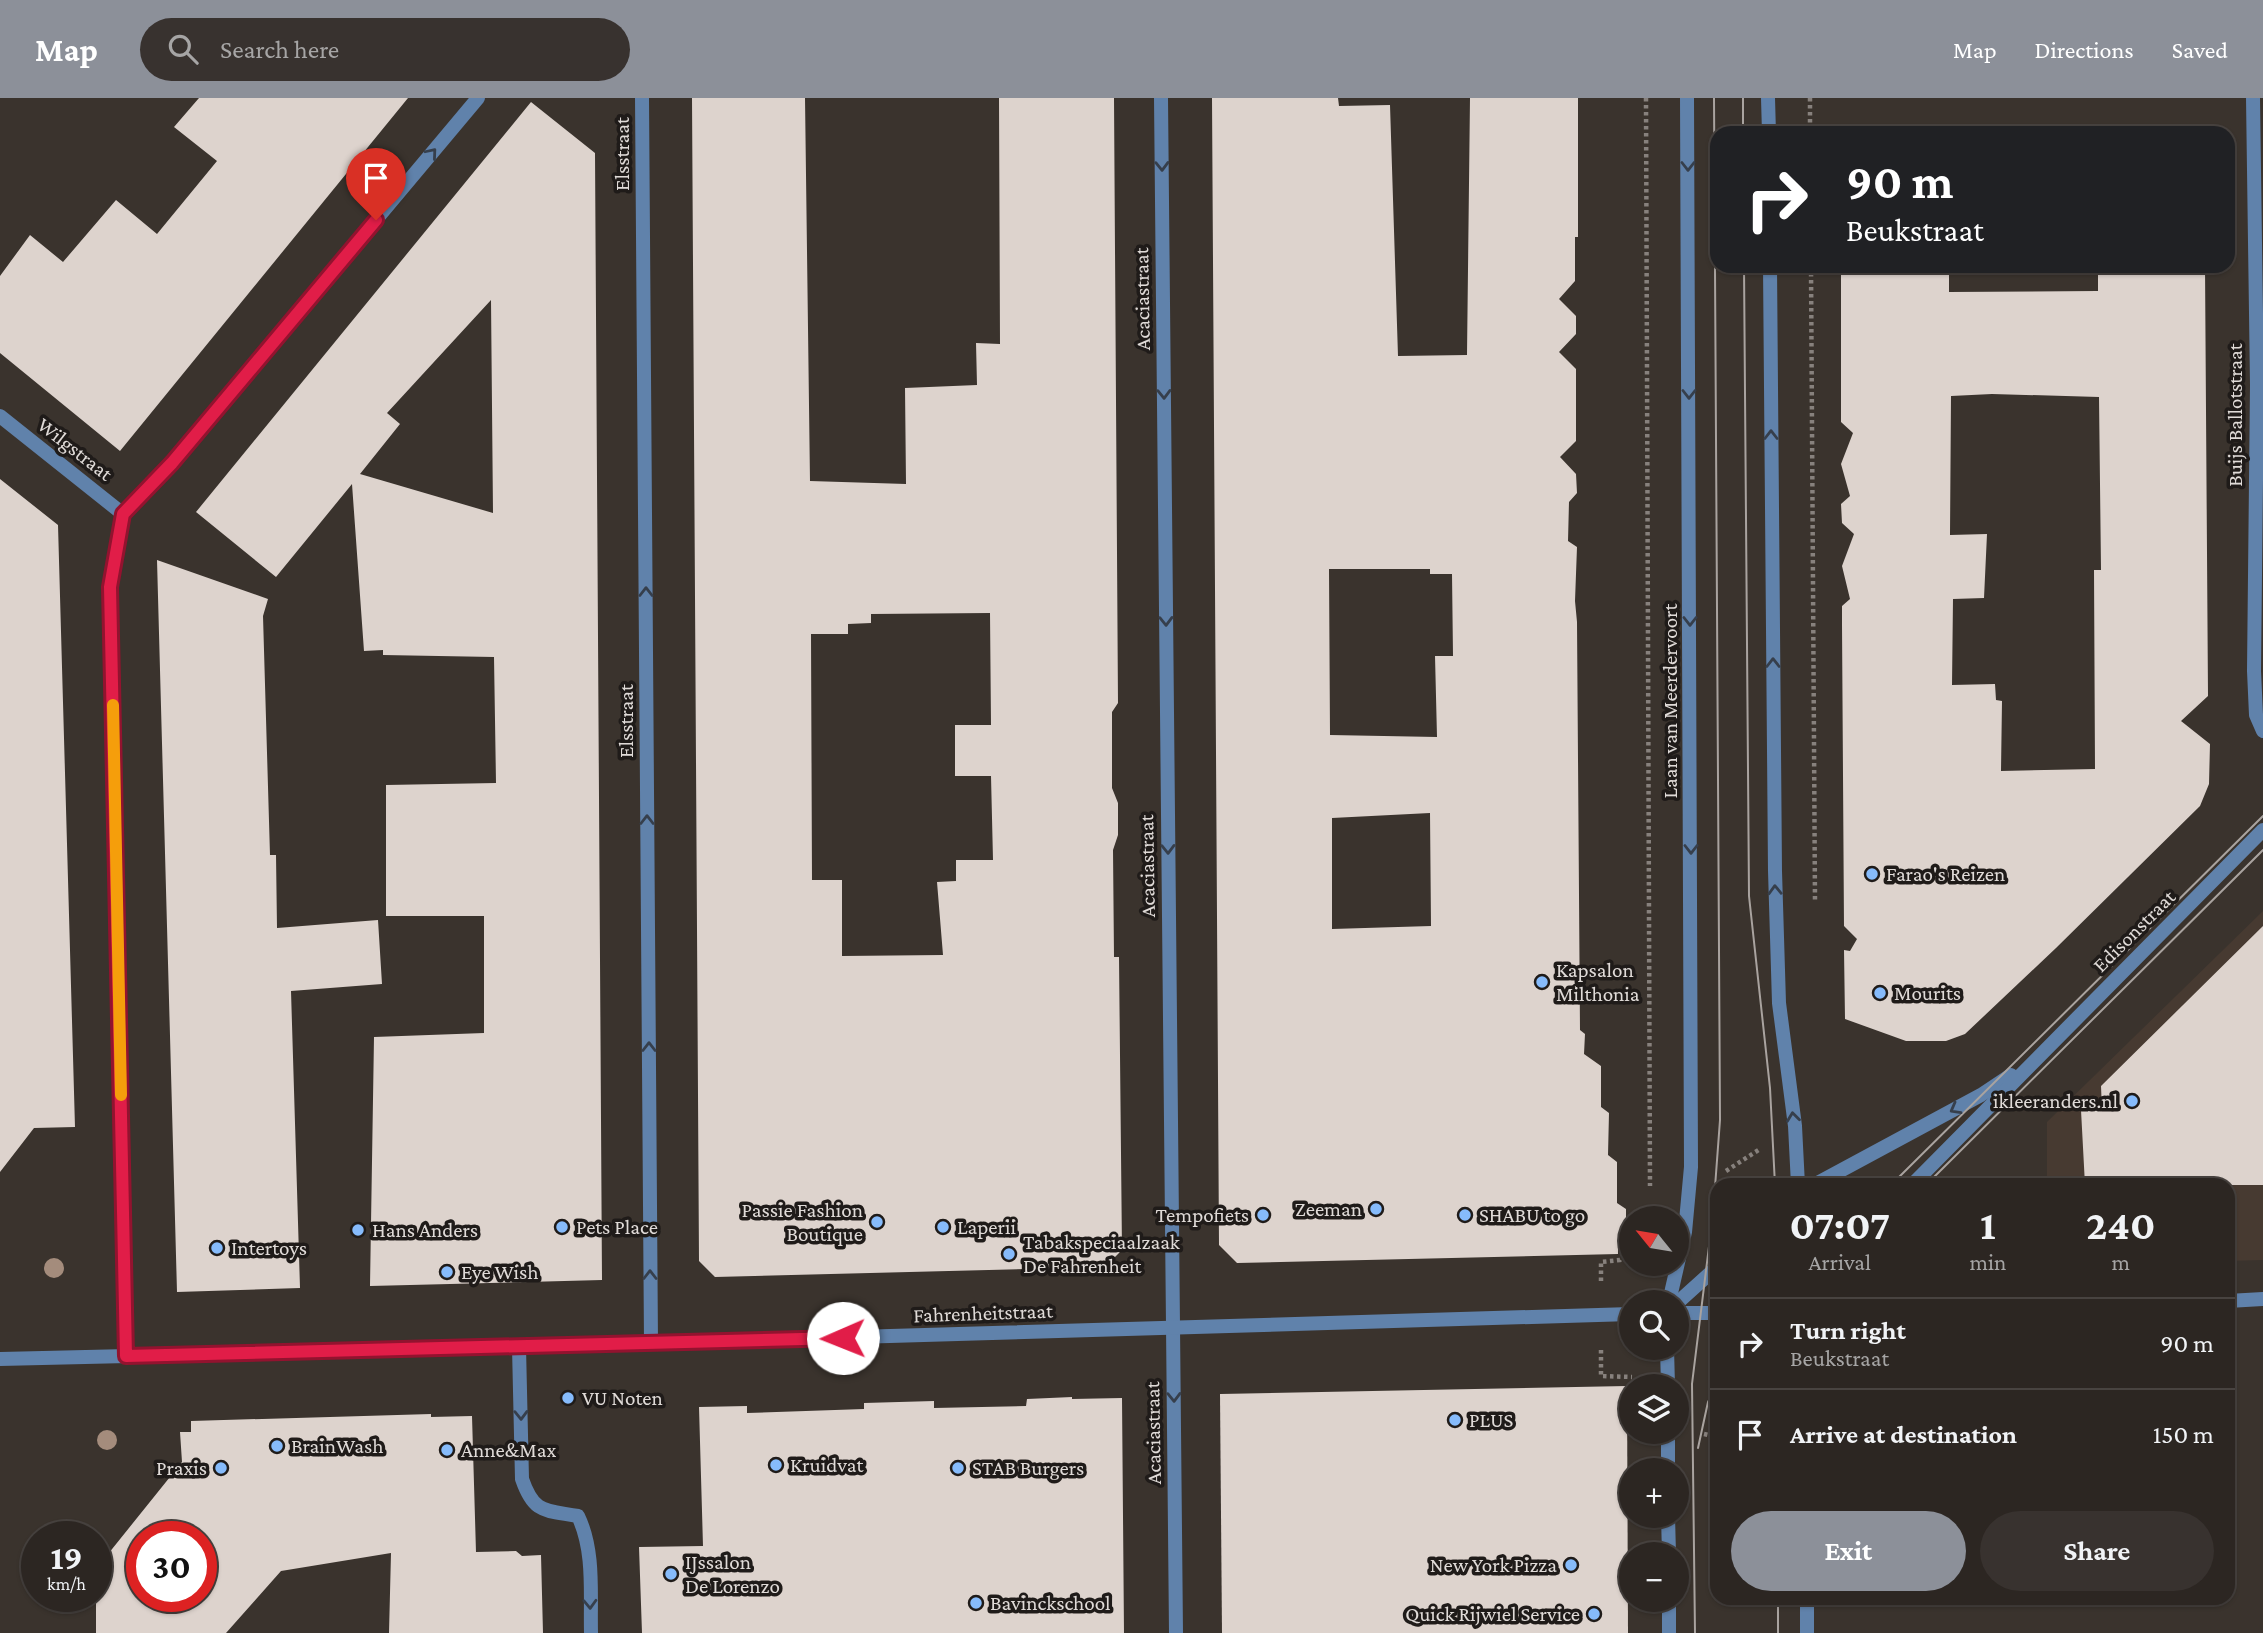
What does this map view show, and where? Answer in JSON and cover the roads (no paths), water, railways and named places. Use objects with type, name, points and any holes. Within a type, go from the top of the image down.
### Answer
[{"type":"street","points":[[126,1356],[110,587],[123,514],[172,463],[478,98]]},
{"type":"street","name":"Elsstraat","points":[[642,98],[651,1343]]},
{"type":"street","name":"Acaciastraat","points":[[1161,98],[1176,1633]]},
{"type":"street","name":"Laan van Meerdervoort","points":[[1672,1290],[1685,1232],[1691,1167],[1688,98]]},
{"type":"street","points":[[1768,98],[1769,126]]},
{"type":"street","name":"Buijs Ballotstraat","points":[[2253,98],[2257,385],[2254,671],[2256,715],[2263,731]]},
{"type":"street","points":[[1770,273],[1774,872],[1779,1003],[1795,1126],[1798,1178]]},
{"type":"street","name":"Wilgstraat","points":[[0,416],[123,514]]},
{"type":"street","name":"Edisonstraat","points":[[1919,1178],[2263,830]]},
{"type":"street","name":"Edisonstraat","points":[[1827,1178],[1981,1095],[2033,1060]]},
{"type":"street","points":[[1689,1292],[1710,1273]]},
{"type":"street","points":[[2235,1301],[2263,1299]]},
{"type":"street","points":[[1689,1313],[1710,1313]]},
{"type":"street","name":"Fahrenheitstraat","points":[[0,1359],[1173,1329],[1619,1314]]},
{"type":"street","points":[[519,1347],[522,1479],[529,1499],[545,1510],[578,1516],[585,1531],[589,1555],[591,1633]]},
{"type":"street","points":[[1807,1605],[1807,1633]]},
{"type":"street","points":[[1669,1612],[1669,1633]]},
{"type":"tram line","points":[[1714,98],[1714,126]]},
{"type":"tram line","points":[[1743,98],[1743,126]]},
{"type":"tram line","points":[[1715,273],[1720,1120],[1716,1178]]},
{"type":"tram line","points":[[1744,273],[1749,896],[1770,1088],[1775,1178]]},
{"type":"tram line","points":[[1898,1178],[2263,816]]},
{"type":"tram line","points":[[1933,1178],[2263,850]]},
{"type":"tram line","points":[[1695,1633],[1692,1384],[1710,1238]]},
{"type":"tram line","points":[[1698,1448],[1710,1398]]},
{"type":"tram line","points":[[1778,1605],[1778,1633]]},
{"type":"place","name":"Farao's Reizen","points":[[1872,874]]},
{"type":"place","name":"Kapsalon Milthonia","points":[[1542,982]]},
{"type":"place","name":"Mourits","points":[[1880,993]]},
{"type":"place","name":"ikleeranders.nl","points":[[2132,1101]]},
{"type":"place","name":"Zeeman","points":[[1376,1209]]},
{"type":"place","name":"Tempofiets","points":[[1263,1215]]},
{"type":"place","name":"SHABU to go","points":[[1465,1215]]},
{"type":"place","name":"Passie Fashion Boutique","points":[[877,1222]]},
{"type":"place","name":"Pets Place","points":[[562,1227]]},
{"type":"place","name":"Laperii","points":[[943,1227]]},
{"type":"place","name":"Hans Anders","points":[[358,1230]]},
{"type":"place","name":"Intertoys","points":[[217,1248]]},
{"type":"place","name":"Tabakspeciaalzaak De Fahrenheit","points":[[1009,1254]]},
{"type":"place","name":"Eye Wish","points":[[447,1272]]},
{"type":"place","name":"VU Noten","points":[[568,1398]]},
{"type":"place","name":"PLUS","points":[[1455,1420]]},
{"type":"place","name":"BrainWash","points":[[277,1446]]},
{"type":"place","name":"Anne&Max","points":[[447,1450]]},
{"type":"place","name":"Kruidvat","points":[[776,1465]]},
{"type":"place","name":"Praxis","points":[[221,1468]]},
{"type":"place","name":"STAB Burgers","points":[[958,1468]]},
{"type":"place","name":"New York Pizza","points":[[1571,1565]]},
{"type":"place","name":"IJssalon De Lorenzo","points":[[671,1574]]},
{"type":"place","name":"Bavinckschool","points":[[976,1603]]},
{"type":"place","name":"Quick Rijwiel Service","points":[[1594,1614]]}]
